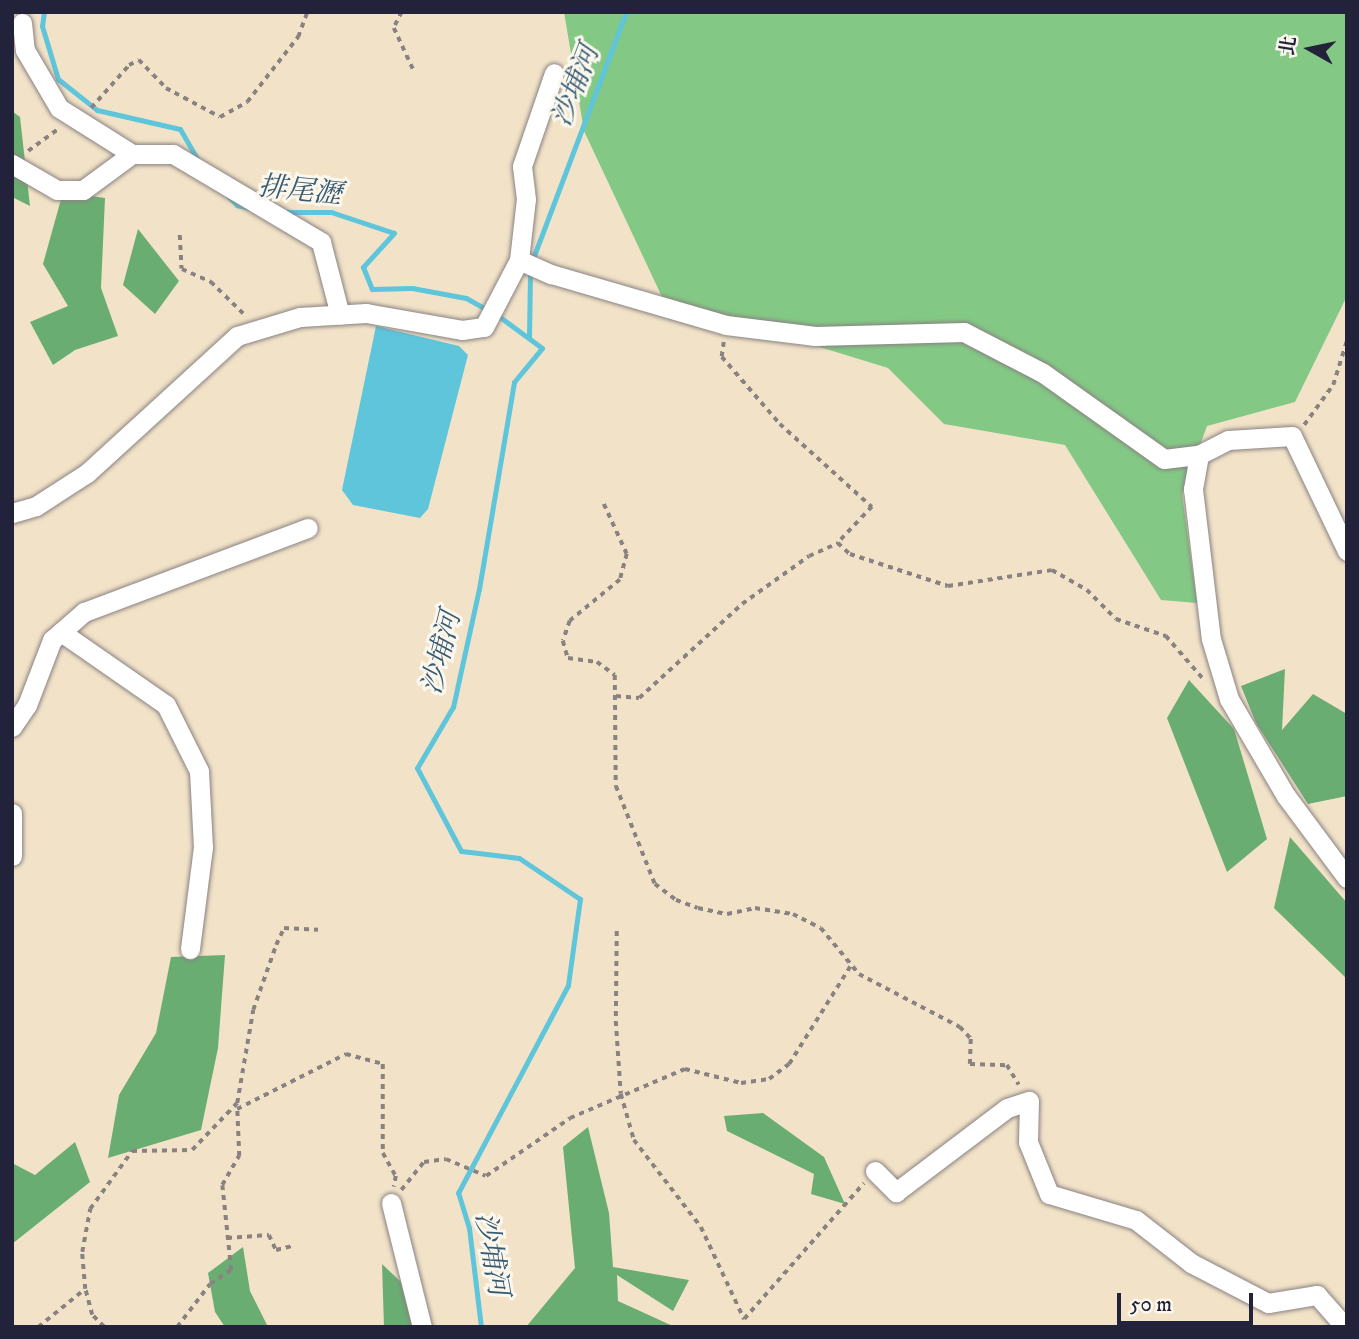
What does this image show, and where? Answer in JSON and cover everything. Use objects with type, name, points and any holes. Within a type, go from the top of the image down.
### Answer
[{"type":"street","points":[[22,23],[25,50],[59,108],[132,154],[173,154],[321,242],[340,315]]},
{"type":"street","points":[[12,513],[36,506],[87,473],[237,336],[300,317],[366,313],[462,330],[484,327],[519,260],[526,199],[522,166],[554,73]]},
{"type":"street","points":[[13,165],[57,190],[83,190],[132,154]]},
{"type":"street","points":[[519,260],[726,324],[815,336],[964,332],[1043,373],[1164,460],[1199,455],[1228,440],[1292,436],[1347,551]]},
{"type":"street","points":[[1199,455],[1193,489],[1211,639],[1229,699],[1286,796],[1347,878]]},
{"type":"street","points":[[12,727],[27,705],[52,640],[84,612],[308,528]]},
{"type":"street","points":[[61,632],[166,705],[199,771],[204,848],[190,949]]},
{"type":"street","points":[[12,856],[13,826]]},
{"type":"street","points":[[875,1171],[896,1192],[1007,1108],[1029,1101],[1028,1142],[1049,1194],[1136,1220],[1191,1263],[1268,1303],[1317,1295],[1345,1327]]},
{"type":"street","points":[[391,1203],[422,1327]]},
{"type":"path","points":[[13,165],[51,133],[78,118],[139,60],[166,88],[220,117],[247,102],[298,37],[307,12]]},
{"type":"path","points":[[402,12],[394,28],[414,71]]},
{"type":"path","points":[[180,235],[182,270],[211,282],[261,329]]},
{"type":"path","points":[[616,696],[639,698],[742,604],[809,556],[838,543],[872,507],[780,424],[722,357],[726,324]]},
{"type":"path","points":[[1292,436],[1312,418],[1333,384],[1347,340]]},
{"type":"path","points":[[604,505],[627,554],[620,580],[570,621],[563,641],[568,658],[597,662],[615,675],[616,786],[655,884],[676,900],[698,908],[727,914],[755,908],[793,914],[821,929],[859,974],[960,1027],[971,1039],[970,1064],[1007,1065],[1029,1101]]},
{"type":"path","points":[[838,543],[850,554],[947,586],[1052,570],[1087,590],[1116,619],[1166,636],[1197,676],[1229,699]]},
{"type":"path","points":[[177,1327],[210,1284],[230,1270],[222,1185],[239,1156],[237,1103],[253,1010],[276,945],[284,928],[318,930]]},
{"type":"path","points":[[617,932],[616,1021],[621,1094],[635,1140],[701,1227],[744,1319],[875,1171]]},
{"type":"path","points":[[391,1203],[424,1162],[446,1159],[486,1176],[570,1118],[685,1069],[741,1083],[769,1079],[789,1064],[852,965]]},
{"type":"path","points":[[237,1110],[346,1054],[383,1064],[383,1153],[396,1176],[391,1203]]},
{"type":"path","points":[[104,1327],[92,1315],[85,1289],[82,1252],[90,1209],[132,1151],[192,1150],[237,1103]]},
{"type":"path","points":[[227,1238],[269,1235],[276,1250],[292,1246]]},
{"type":"path","points":[[38,1327],[85,1289]]},
{"type":"green space","points":[[564,12],[1347,12],[1347,296],[1295,402],[1207,426],[1182,494],[1197,603],[1161,600],[1065,445],[944,424],[888,368],[663,299],[584,131]]},
{"type":"green space","points":[[12,111],[20,117],[30,206],[12,197]]},
{"type":"green space","points":[[63,192],[105,198],[101,288],[118,336],[75,350],[53,365],[30,322],[68,306],[43,264]]},
{"type":"green space","points":[[138,229],[179,281],[155,314],[123,285]]},
{"type":"green space","points":[[1285,669],[1282,730],[1313,694],[1347,714],[1347,796],[1308,804],[1256,723],[1241,686]]},
{"type":"green space","points":[[1189,680],[1234,729],[1267,839],[1227,872],[1167,718]]},
{"type":"green space","points":[[1290,837],[1347,903],[1347,979],[1274,908]]},
{"type":"green space","points":[[225,955],[218,1048],[201,1130],[108,1158],[119,1095],[156,1033],[171,957]]},
{"type":"green space","points":[[763,1113],[824,1157],[845,1204],[811,1194],[814,1174],[727,1131],[724,1116]]},
{"type":"green space","points":[[588,1127],[609,1213],[613,1267],[689,1280],[673,1311],[617,1275],[618,1301],[675,1327],[526,1327],[575,1268],[563,1147]]},
{"type":"green space","points":[[75,1142],[90,1182],[12,1244],[12,1163],[35,1175]]},
{"type":"green space","points":[[243,1247],[250,1291],[268,1327],[225,1327],[215,1312],[208,1273]]},
{"type":"green space","points":[[382,1264],[401,1282],[415,1327],[384,1327]]},
{"type":"water","points":[[376,326],[459,346],[468,355],[428,509],[420,518],[353,505],[342,490]]},
{"type":"waterway","name":"排尾瀝","points":[[44,12],[42,26],[58,79],[97,110],[180,129],[199,162]]},
{"type":"waterway","name":"沙埔河","points":[[532,261],[626,12]]},
{"type":"waterway","name":"排尾瀝","points":[[228,196],[237,205],[249,208]]},
{"type":"waterway","name":"排尾瀝","points":[[286,212],[331,212],[394,233],[363,267],[372,289],[412,288],[466,298],[488,310]]},
{"type":"waterway","name":"沙埔河","points":[[529,337],[530,271]]},
{"type":"waterway","name":"沙埔河","points":[[481,1327],[469,1228],[458,1193],[568,985],[580,899],[519,858],[461,851],[417,768],[453,707],[479,589],[514,382],[542,348],[497,315]]}]
